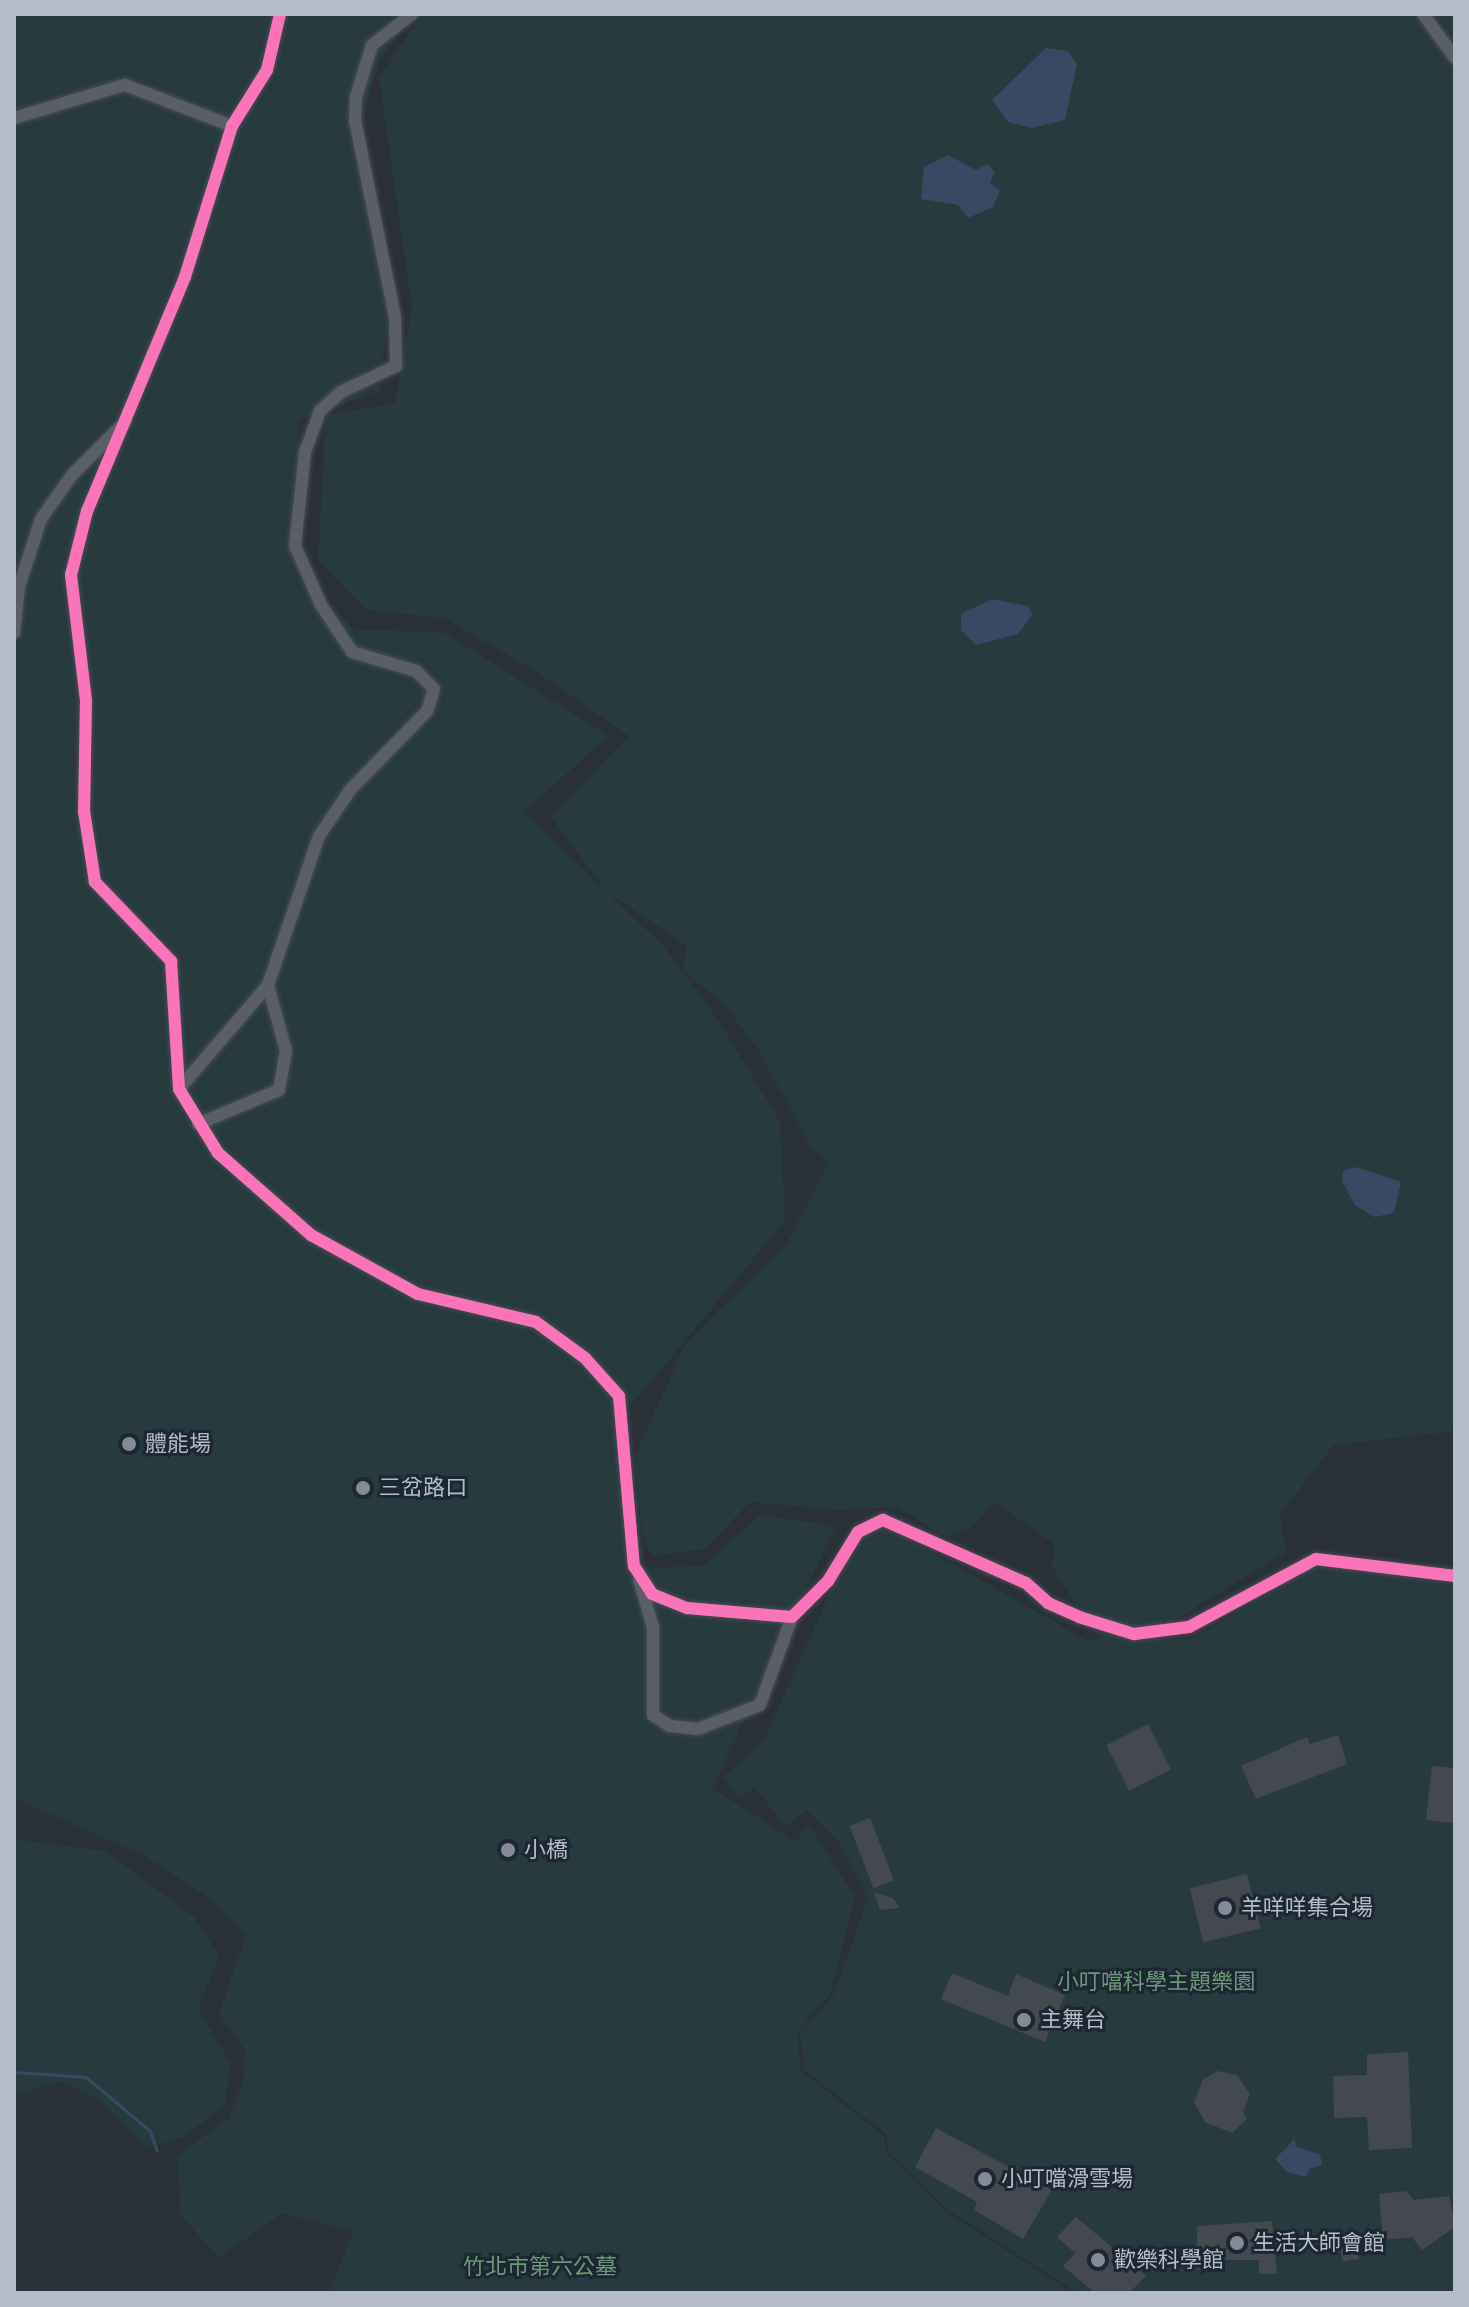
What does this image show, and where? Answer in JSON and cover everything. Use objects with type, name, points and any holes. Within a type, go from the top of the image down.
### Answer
[{"type":"street","points":[[280,14],[267,70],[232,126],[185,277],[74,545],[71,575],[86,700],[84,811],[95,882],[171,961],[179,1089],[198,1124],[254,1189],[311,1235],[418,1294],[536,1322],[585,1358],[619,1396],[634,1566],[653,1627],[653,1715],[658,1723],[698,1729],[760,1705],[792,1617],[828,1581],[858,1532],[883,1520],[1026,1583],[1048,1603],[1079,1617],[1134,1634],[1189,1627],[1316,1559],[1348,1560],[1455,1576]]},
{"type":"street","points":[[179,1089],[268,985],[319,836],[351,789],[427,711],[434,689],[416,671],[352,652],[321,605],[295,546],[305,452],[320,411],[341,392],[396,366],[395,317],[356,97],[372,45],[412,14]]},
{"type":"street","points":[[1423,14],[1455,58]]},
{"type":"street","points":[[14,118],[125,85],[232,126]]},
{"type":"street","points":[[14,633],[19,587],[41,519],[72,475],[128,419]]},
{"type":"street","points":[[198,1124],[279,1090],[286,1075],[286,1051],[268,985]]},
{"type":"street","points":[[634,1566],[652,1594],[687,1608],[792,1617]]},
{"type":"green space","name":"竹北市第六公墓","points":[[14,14],[413,14],[379,62],[363,114],[390,301],[379,392],[298,420],[303,577],[353,629],[445,633],[608,736],[524,812],[665,948],[717,1018],[780,1122],[785,1221],[617,1422],[626,1517],[643,1568],[703,1566],[760,1515],[836,1526],[712,1788],[796,1842],[808,1823],[855,1897],[830,1994],[798,2031],[800,2070],[884,2136],[887,2154],[945,2211],[1073,2293],[328,2293],[354,2231],[283,2213],[219,2257],[181,2216],[177,2156],[229,2118],[244,2079],[245,2050],[219,2014],[246,1935],[214,1901],[143,1855],[14,1798]]},
{"type":"green space","name":"小叮噹科學主題樂園","points":[[422,14],[1455,14],[1455,1431],[1334,1445],[1280,1514],[1286,1552],[1158,1630],[1129,1640],[1193,1639],[1321,1562],[1455,1586],[1455,2293],[1078,2293],[947,2209],[888,2152],[886,2134],[804,2069],[800,2031],[833,1996],[868,1898],[840,1843],[807,1810],[785,1826],[755,1788],[739,1798],[723,1777],[763,1742],[855,1537],[887,1527],[1088,1641],[1099,1640],[1052,1567],[1054,1544],[995,1502],[971,1528],[947,1537],[897,1507],[839,1510],[750,1502],[704,1549],[653,1556],[643,1539],[634,1457],[686,1343],[785,1247],[829,1162],[811,1148],[761,1054],[726,1006],[683,971],[686,945],[606,891],[551,817],[629,736],[531,668],[444,618],[366,610],[318,560],[326,415],[395,403],[412,307],[379,78]]},
{"type":"green space","points":[[14,1839],[105,1851],[194,1917],[220,1956],[198,2008],[230,2063],[226,2104],[184,2137],[146,2148],[99,2099],[60,2081],[14,2096]]},
{"type":"water","points":[[1046,48],[1068,51],[1077,64],[1065,120],[1032,128],[1008,122],[992,100]]},
{"type":"water","points":[[948,155],[976,170],[987,164],[995,172],[990,183],[1000,191],[993,207],[968,218],[958,205],[921,199],[924,167]]},
{"type":"water","points":[[992,599],[1027,606],[1033,614],[1018,634],[976,645],[961,630],[961,614]]},
{"type":"water","points":[[1356,1167],[1401,1182],[1394,1213],[1374,1217],[1355,1205],[1342,1181],[1343,1171]]},
{"type":"water","points":[[1295,2139],[1296,2146],[1320,2155],[1322,2165],[1309,2169],[1306,2177],[1287,2172],[1275,2159]]},
{"type":"building","points":[[1148,1724],[1171,1769],[1129,1791],[1106,1745]]},
{"type":"building","points":[[1338,1735],[1347,1764],[1256,1799],[1241,1766],[1307,1737],[1310,1744]]},
{"type":"building","points":[[1432,1766],[1455,1768],[1455,1823],[1426,1820]]},
{"type":"building","points":[[870,1818],[894,1881],[873,1888],[849,1826]]},
{"type":"building","name":"羊咩咩集合場","points":[[1247,1874],[1261,1928],[1203,1943],[1190,1888]]},
{"type":"building","points":[[874,1892],[894,1899],[899,1908],[880,1910]]},
{"type":"building","name":"主舞台","points":[[952,1973],[1008,1996],[1016,1974],[1065,1995],[1045,2042],[941,1999]]},
{"type":"building","points":[[1164,1973],[1185,1976],[1182,1994],[1161,1991]]},
{"type":"building","points":[[1408,2052],[1412,2148],[1369,2150],[1367,2117],[1334,2118],[1333,2076],[1367,2075],[1367,2054]]},
{"type":"building","points":[[1217,2071],[1237,2075],[1250,2094],[1243,2112],[1247,2119],[1232,2133],[1205,2122],[1194,2102],[1203,2080]]},
{"type":"building","name":"小叮噹滑雪場","points":[[936,2128],[1052,2190],[1023,2239],[974,2210],[977,2202],[915,2167]]},
{"type":"building","points":[[1406,2191],[1414,2200],[1449,2196],[1455,2227],[1422,2250],[1412,2237],[1383,2240],[1379,2194]]},
{"type":"building","name":"歡樂科學館","points":[[1076,2217],[1146,2276],[1129,2293],[1095,2293],[1063,2266],[1075,2253],[1057,2237]]},
{"type":"building","name":"生活大師會館","points":[[1272,2221],[1277,2274],[1259,2274],[1259,2260],[1216,2260],[1216,2269],[1197,2269],[1197,2226]]},
{"type":"building","points":[[1356,2239],[1359,2259],[1342,2261],[1339,2242]]},
{"type":"waterway","points":[[14,2072],[86,2077],[150,2131],[157,2151]]},
{"type":"cycle path","points":[[280,14],[267,70],[232,126],[185,277],[87,511],[71,575],[86,700],[84,811],[95,882],[171,961],[179,1089],[218,1153],[311,1235],[418,1294],[536,1322],[585,1358],[619,1396],[634,1566],[652,1594],[687,1608],[792,1617],[828,1581],[858,1532],[883,1520],[1026,1583],[1048,1603],[1079,1617],[1134,1634],[1189,1627],[1316,1559],[1455,1576]]},
{"type":"place","name":"體能場","points":[[129,1444]]},
{"type":"place","name":"三岔路口","points":[[363,1488]]},
{"type":"place","name":"小橋","points":[[508,1850]]},
{"type":"place","name":"羊咩咩集合場","points":[[1225,1908]]},
{"type":"place","name":"主舞台","points":[[1024,2020]]},
{"type":"place","name":"小叮噹滑雪場","points":[[985,2179]]},
{"type":"place","name":"生活大師會館","points":[[1237,2243]]},
{"type":"place","name":"歡樂科學館","points":[[1098,2260]]}]
